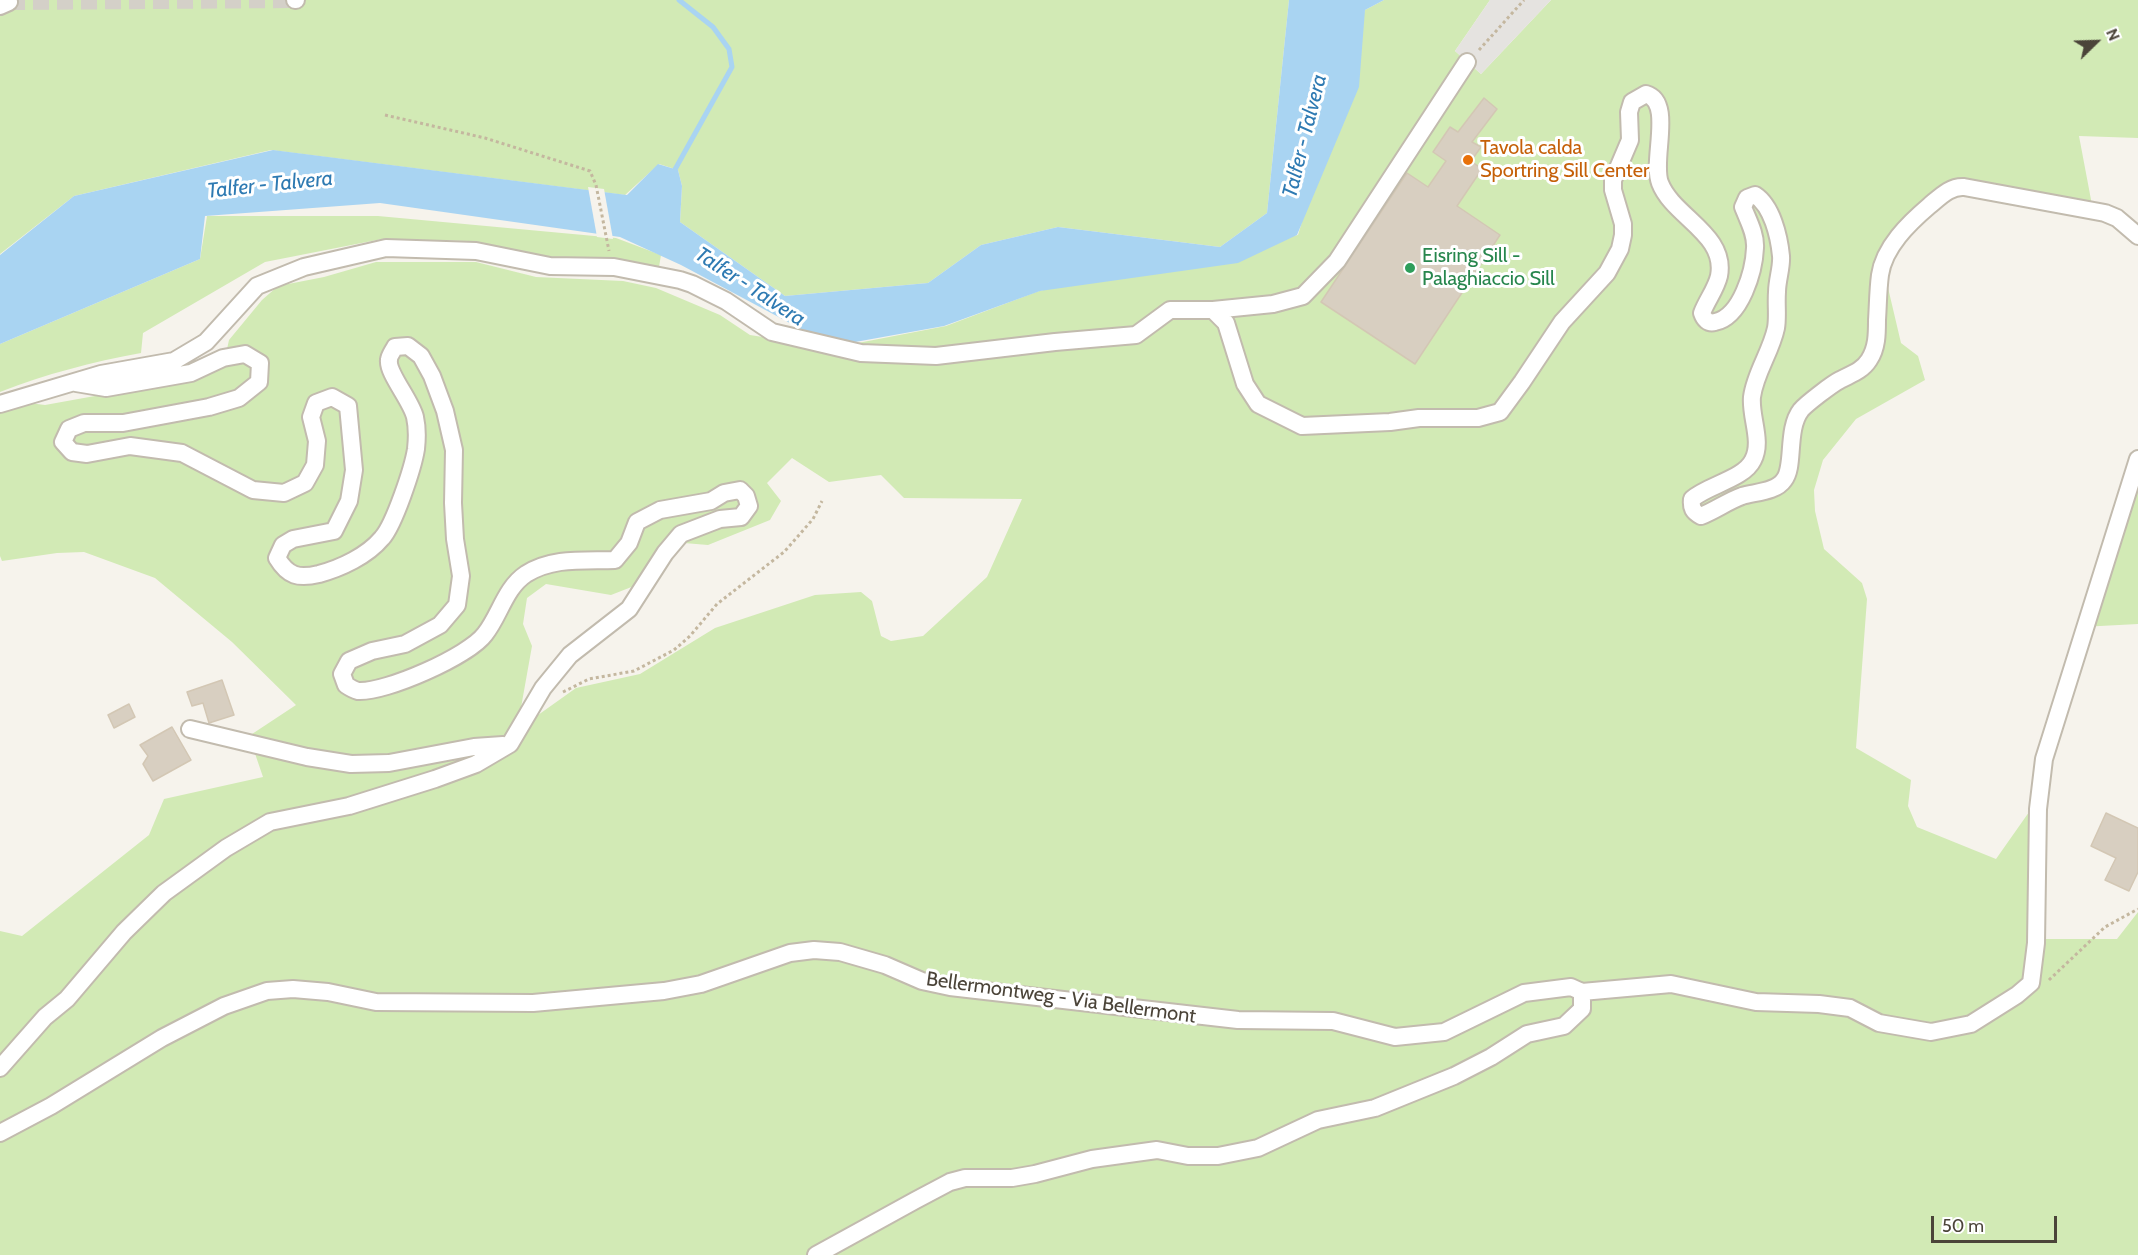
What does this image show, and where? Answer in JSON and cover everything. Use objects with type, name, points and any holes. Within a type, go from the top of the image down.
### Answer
[{"type":"street","points":[[0,404],[101,374],[174,361],[206,342],[257,286],[303,267],[386,248],[476,250],[550,266],[614,267],[692,284],[726,302],[772,332],[861,353],[936,356],[1136,335],[1170,310],[1213,310],[1274,304],[1303,296],[1337,261],[1467,62]]},
{"type":"street","points":[[1213,310],[1226,323],[1245,384],[1258,404],[1302,426],[1390,422],[1419,417],[1478,418],[1500,412],[1562,322],[1607,273],[1615,260],[1623,235],[1613,180],[1630,140],[1629,112],[1632,102],[1646,94],[1653,96],[1658,102],[1660,112],[1657,171],[1659,181],[1679,212],[1708,236],[1720,260],[1719,276],[1702,313],[1704,319],[1711,323],[1730,316],[1741,302],[1755,250],[1755,238],[1743,207],[1747,198],[1755,195],[1762,200],[1771,214],[1781,257],[1776,327],[1752,394],[1751,407],[1756,437],[1753,461],[1736,477],[1700,492],[1692,499],[1691,506],[1695,513],[1701,516],[1742,496],[1775,487],[1785,480],[1792,431],[1797,416],[1802,408],[1838,381],[1855,373],[1870,358],[1876,344],[1880,274],[1884,261],[1905,230],[1944,193],[1957,186],[1964,186],[2105,213],[2117,218],[2138,236]]},
{"type":"street","points":[[0,1068],[45,1017],[67,999],[124,932],[164,893],[226,848],[270,822],[349,806],[435,779],[476,764],[510,744],[550,680],[570,655],[629,609],[665,553],[681,534],[720,519],[741,517],[749,506],[746,496],[740,490],[724,493],[711,501],[660,510],[637,522],[629,543],[615,560],[552,562],[525,575],[506,597],[485,634],[467,651],[418,674],[380,688],[357,691],[346,685],[342,674],[349,661],[372,651],[405,644],[440,625],[457,605],[461,576],[455,539],[453,503],[454,450],[445,411],[432,376],[421,356],[408,346],[394,347],[389,359],[392,374],[406,394],[415,418],[416,449],[393,522],[381,539],[353,561],[318,574],[295,576],[285,571],[277,558],[282,545],[293,539],[334,531],[348,501],[354,470],[348,406],[332,397],[316,403],[311,417],[317,441],[315,465],[305,483],[284,493],[254,490],[182,453],[130,446],[87,454],[72,452],[63,442],[69,429],[84,423],[123,423],[209,407],[239,398],[259,382],[260,363],[245,354],[223,358],[190,373],[106,388],[76,383]]},
{"type":"street","points":[[2031,983],[2036,943],[2038,808],[2044,759],[2138,459]]},
{"type":"street","points":[[190,729],[307,757],[351,764],[389,763],[474,747],[510,744]]},
{"type":"street","name":"Bellermontweg - Via Bellermont","points":[[0,1133],[51,1106],[162,1038],[224,1006],[267,991],[293,989],[328,992],[376,1002],[533,1003],[682,988],[701,984],[790,953],[814,950],[840,952],[885,965],[922,981],[950,987],[1238,1020],[1333,1021],[1395,1036],[1444,1032],[1524,993],[1571,987],[1582,992],[1671,984],[1756,1002],[1819,1004],[1850,1008],[1879,1023],[1931,1032],[1971,1024],[2031,983]]},
{"type":"street","points":[[816,1255],[924,1195],[950,1182],[965,1178],[1012,1178],[1092,1158],[1157,1150],[1188,1156],[1218,1156],[1258,1148],[1318,1120],[1375,1108],[1482,1062],[1527,1034],[1564,1026],[1582,1009],[1582,992]]},
{"type":"path","points":[[1467,62],[1524,0]]},
{"type":"path","points":[[385,115],[485,138],[590,171],[596,185],[614,267]]},
{"type":"path","points":[[561,693],[589,679],[634,671],[674,650],[690,636],[717,604],[784,552],[813,519],[822,501]]},
{"type":"path","points":[[2031,983],[2050,980],[2105,927],[2138,909]]},
{"type":"green space","points":[[0,0],[1289,0],[1267,213],[1220,247],[1058,227],[981,245],[928,283],[785,296],[680,222],[682,186],[678,170],[659,164],[625,195],[271,150],[74,196],[0,254]]},
{"type":"green space","points":[[1384,0],[1490,0],[1455,51],[1481,74],[1551,0],[2138,0],[2138,138],[2079,136],[2092,205],[1949,187],[1896,249],[1885,275],[1901,343],[1918,356],[1925,380],[1856,419],[1823,460],[1814,490],[1815,511],[1824,549],[1862,583],[1867,599],[1856,748],[1911,780],[1908,806],[1917,827],[1996,859],[2034,805],[2029,939],[2117,939],[2138,912],[2138,1255],[0,1255],[0,931],[22,936],[149,835],[164,799],[263,777],[249,736],[296,705],[232,642],[155,578],[84,552],[57,553],[2,561],[0,556],[0,413],[29,403],[45,405],[189,379],[223,367],[229,340],[262,300],[278,286],[324,277],[376,262],[476,262],[536,277],[623,281],[656,288],[720,315],[750,335],[832,348],[946,326],[1039,291],[1298,235],[1365,10]],"holes":[[[792,458],[829,482],[881,475],[904,498],[1022,499],[987,577],[923,636],[891,641],[881,636],[872,601],[861,592],[815,595],[715,628],[640,674],[576,688],[517,730],[532,646],[523,624],[527,598],[546,584],[611,595],[657,577],[684,543],[708,545],[770,520],[781,501],[767,483]]]},
{"type":"green space","points":[[207,216],[378,216],[616,238],[661,255],[659,267],[598,258],[550,257],[468,241],[382,239],[265,262],[143,333],[141,353],[69,369],[0,392],[0,344],[200,259]]},
{"type":"green space","points":[[2138,458],[2138,624],[2081,627]]},
{"type":"shaded area","points":[[1490,0],[1551,0],[1481,74],[1455,51]]},
{"type":"water","name":"Talfer - Talvera","points":[[1289,0],[1384,0],[1365,10],[1359,87],[1297,235],[1238,263],[1040,291],[944,326],[833,346],[681,265],[620,237],[380,203],[205,216],[200,259],[0,344],[0,255],[74,196],[273,150],[627,195],[658,164],[678,170],[682,186],[680,222],[785,296],[928,283],[981,245],[1058,227],[1220,247],[1267,213]]},
{"type":"pier","points":[[588,187],[604,189],[613,239],[597,237]]},
{"type":"building","name":"Eisring Sill - Palaghiaccio Sill","points":[[1484,98],[1497,109],[1472,142],[1481,147],[1471,161],[1482,169],[1457,206],[1500,235],[1415,364],[1321,302],[1407,173],[1428,187],[1446,161],[1433,152],[1450,127],[1458,132]]},
{"type":"building","points":[[222,680],[234,715],[209,723],[203,703],[192,706],[187,692]]},
{"type":"building","points":[[129,704],[135,717],[114,728],[108,715]]},
{"type":"building","points":[[172,727],[191,760],[153,781],[143,764],[148,756],[140,745]]},
{"type":"building","points":[[2106,813],[2138,828],[2138,872],[2129,891],[2105,880],[2116,858],[2091,846]]},
{"type":"waterway","points":[[673,173],[732,67],[729,49],[713,27],[679,0]]},
{"type":"tunnel","points":[[9,2],[295,0]]},
{"type":"place","name":"Tavola calda Sportring Sill Center","points":[[1468,160]]},
{"type":"place","name":"Eisring Sill - Palaghiaccio Sill","points":[[1410,268]]}]
